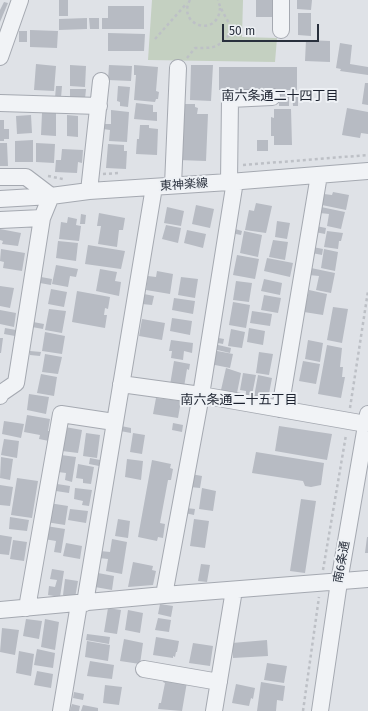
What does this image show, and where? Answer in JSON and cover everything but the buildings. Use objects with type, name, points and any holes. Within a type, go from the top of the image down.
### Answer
[{"type":"street","points":[[0,57],[20,0]]},
{"type":"street","points":[[281,0],[281,30]]},
{"type":"street","points":[[173,185],[178,68]]},
{"type":"street","points":[[89,191],[101,81]]},
{"type":"street","points":[[164,595],[201,395],[232,182],[230,99],[272,97]]},
{"type":"street","points":[[0,103],[99,106]]},
{"type":"street","name":"東神楽線","points":[[0,199],[51,196],[89,191],[232,182],[368,171]]},
{"type":"street","points":[[280,409],[319,175]]},
{"type":"street","points":[[0,177],[26,176],[51,196],[42,218],[16,383],[0,396]]},
{"type":"street","points":[[61,711],[121,384],[154,187]]},
{"type":"street","points":[[0,220],[42,218]]},
{"type":"street","points":[[121,384],[201,395],[348,421],[367,419]]},
{"type":"street","points":[[27,608],[61,414],[114,422]]},
{"type":"street","name":"南6条通","points":[[320,711],[338,582],[367,419]]},
{"type":"street","points":[[0,610],[368,579]]},
{"type":"street","points":[[214,711],[234,590]]},
{"type":"street","points":[[144,669],[219,682]]},
{"type":"path","points":[[189,0],[187,6],[189,17],[192,22],[202,26],[213,23],[217,19],[220,8]]},
{"type":"path","points":[[155,39],[189,0]]},
{"type":"path","points":[[178,68],[195,48],[212,48],[218,46],[232,32],[230,24],[217,0]]},
{"type":"path","points":[[303,711],[321,583],[368,291]]},
{"type":"green space","points":[[152,0],[243,0],[242,37],[277,38],[275,62],[148,60]]},
{"type":"district","name":"南六条通二十四丁目","points":[[280,96]]},
{"type":"district","name":"南六条通二十五丁目","points":[[239,400]]}]
